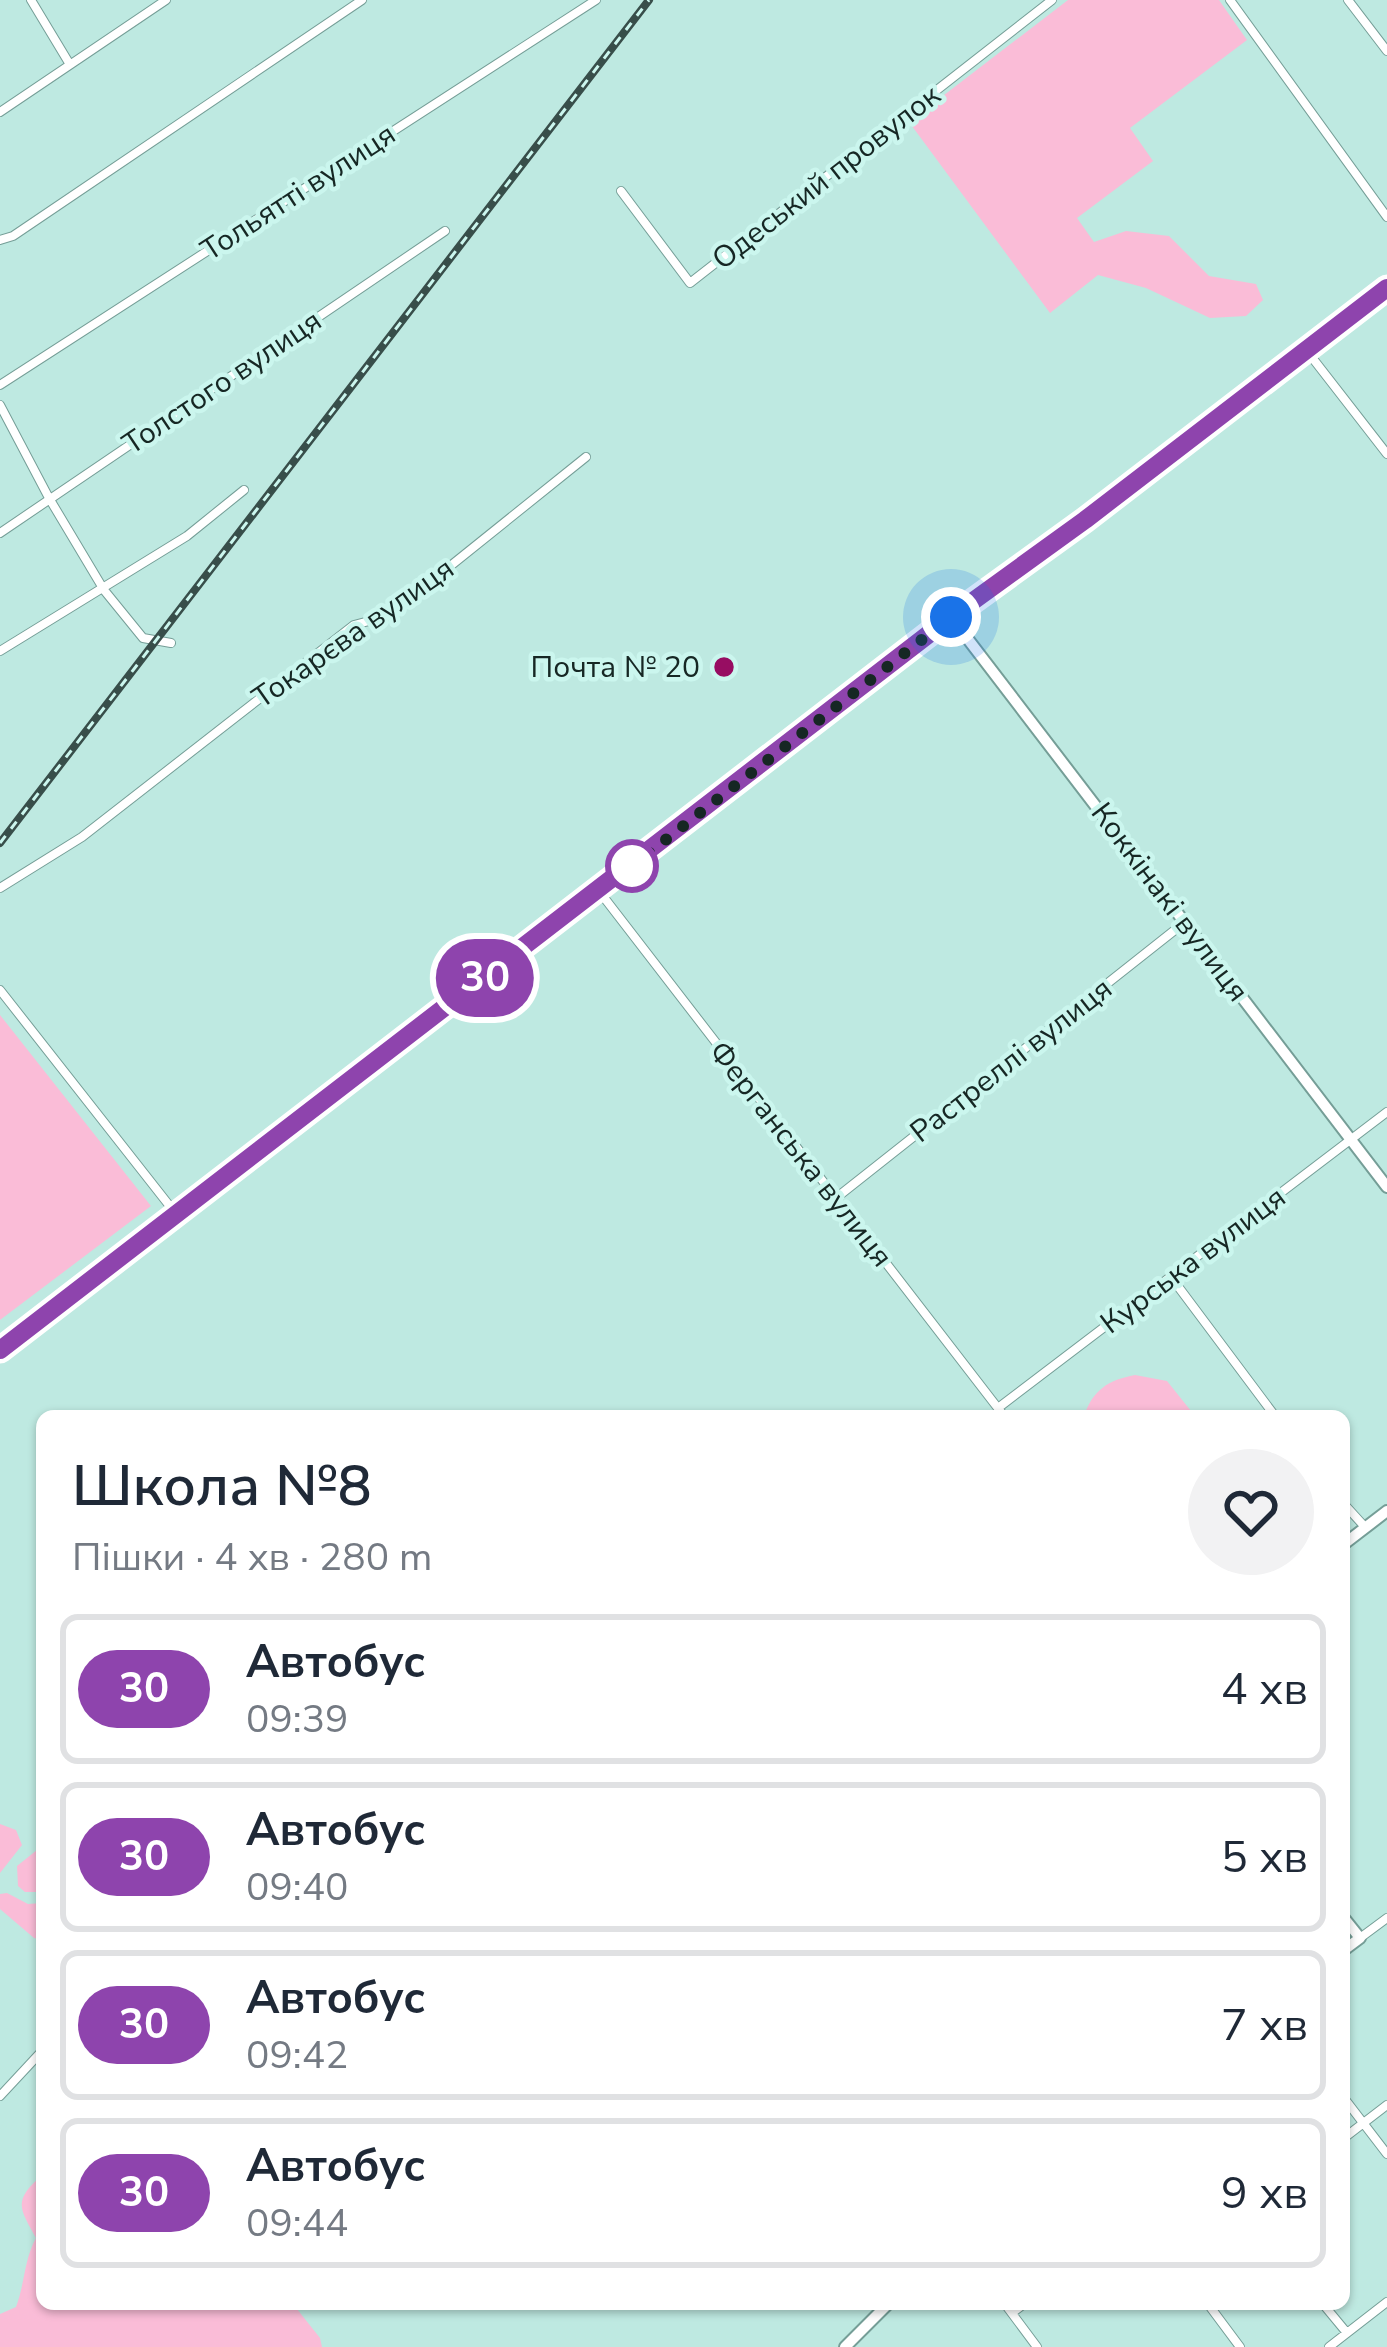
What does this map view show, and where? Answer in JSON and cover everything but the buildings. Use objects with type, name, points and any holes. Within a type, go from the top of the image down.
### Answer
[{"type":"main road","points":[[0,1350],[951,617],[1387,288]]},
{"type":"street","points":[[0,112],[166,0]]},
{"type":"street","points":[[0,240],[13,236],[362,0]]},
{"type":"street","name":"Тольятті вулиця","points":[[0,385],[596,0]]},
{"type":"street","points":[[1032,0],[1039,10]]},
{"type":"street","name":"Одеський провулок","points":[[620,191],[690,283],[1052,0]]},
{"type":"street","points":[[1230,0],[1387,218]]},
{"type":"street","points":[[1348,0],[1387,51]]},
{"type":"street","points":[[34,1],[69,63]]},
{"type":"street","name":"Толстого вулиця","points":[[0,533],[445,231]]},
{"type":"street","points":[[1307,351],[1387,454]]},
{"type":"street","points":[[0,406],[104,590],[143,638],[171,643]]},
{"type":"street","name":"Токарєва вулиця","points":[[0,888],[82,837],[354,626],[388,616],[586,457]]},
{"type":"street","points":[[0,651],[187,536],[244,490]]},
{"type":"street","name":"Коккінакі вулиця","points":[[951,617],[1387,1187]]},
{"type":"street","name":"Ферганська вулиця","points":[[598,891],[999,1410]]},
{"type":"street","name":"Растреллі вулиця","points":[[836,1198],[1185,922]]},
{"type":"street","points":[[0,990],[176,1214]]},
{"type":"street","name":"Курська вулиця","points":[[1004,1410],[1387,1112]]},
{"type":"street","points":[[1171,1277],[1271,1410]]},
{"type":"street","points":[[1350,1511],[1365,1527]]},
{"type":"street","points":[[1350,1539],[1387,1511]]},
{"type":"street","points":[[1350,1946],[1387,1918]]},
{"type":"street","points":[[1350,1926],[1360,1938]]},
{"type":"street","points":[[0,2096],[36,2057]]},
{"type":"street","points":[[1350,2133],[1387,2105]]},
{"type":"street","points":[[1350,2106],[1387,2154]]},
{"type":"street","points":[[1329,2347],[1387,2302]]},
{"type":"street","points":[[845,2347],[882,2310]]},
{"type":"street","points":[[1010,2310],[1037,2347]]},
{"type":"street","points":[[1212,2310],[1240,2347]]},
{"type":"street","points":[[1328,2310],[1347,2332]]},
{"type":"shaded area","points":[[1068,0],[1219,0],[1247,40],[1130,128],[1153,161],[1077,218],[1094,242],[1126,231],[1169,236],[1209,276],[1256,284],[1263,300],[1246,316],[1210,318],[1146,288],[1098,275],[1050,313],[909,122]]},
{"type":"shaded area","points":[[0,1015],[151,1206],[0,1320]]},
{"type":"shaded area","points":[[1135,1375],[1167,1381],[1190,1410],[1087,1410],[1103,1388]]},
{"type":"shaded area","points":[[0,1824],[16,1830],[22,1845],[0,1873]]},
{"type":"shaded area","points":[[36,1851],[36,1892],[18,1886],[17,1866]]},
{"type":"shaded area","points":[[0,1894],[36,1903],[36,1938],[0,1909]]},
{"type":"shaded area","points":[[36,2181],[36,2238],[23,2211],[26,2191]]},
{"type":"shaded area","points":[[36,2238],[36,2310],[298,2310],[322,2347],[0,2347],[0,2314],[16,2307]]},
{"type":"railway","points":[[0,843],[649,0]]},
{"type":"bus line","name":"30","points":[[0,1350],[951,617],[1387,288]]},
{"type":"place","name":"Почта № 20","points":[[724,667]]},
{"type":"route","points":[[632,866],[951,617]]}]
